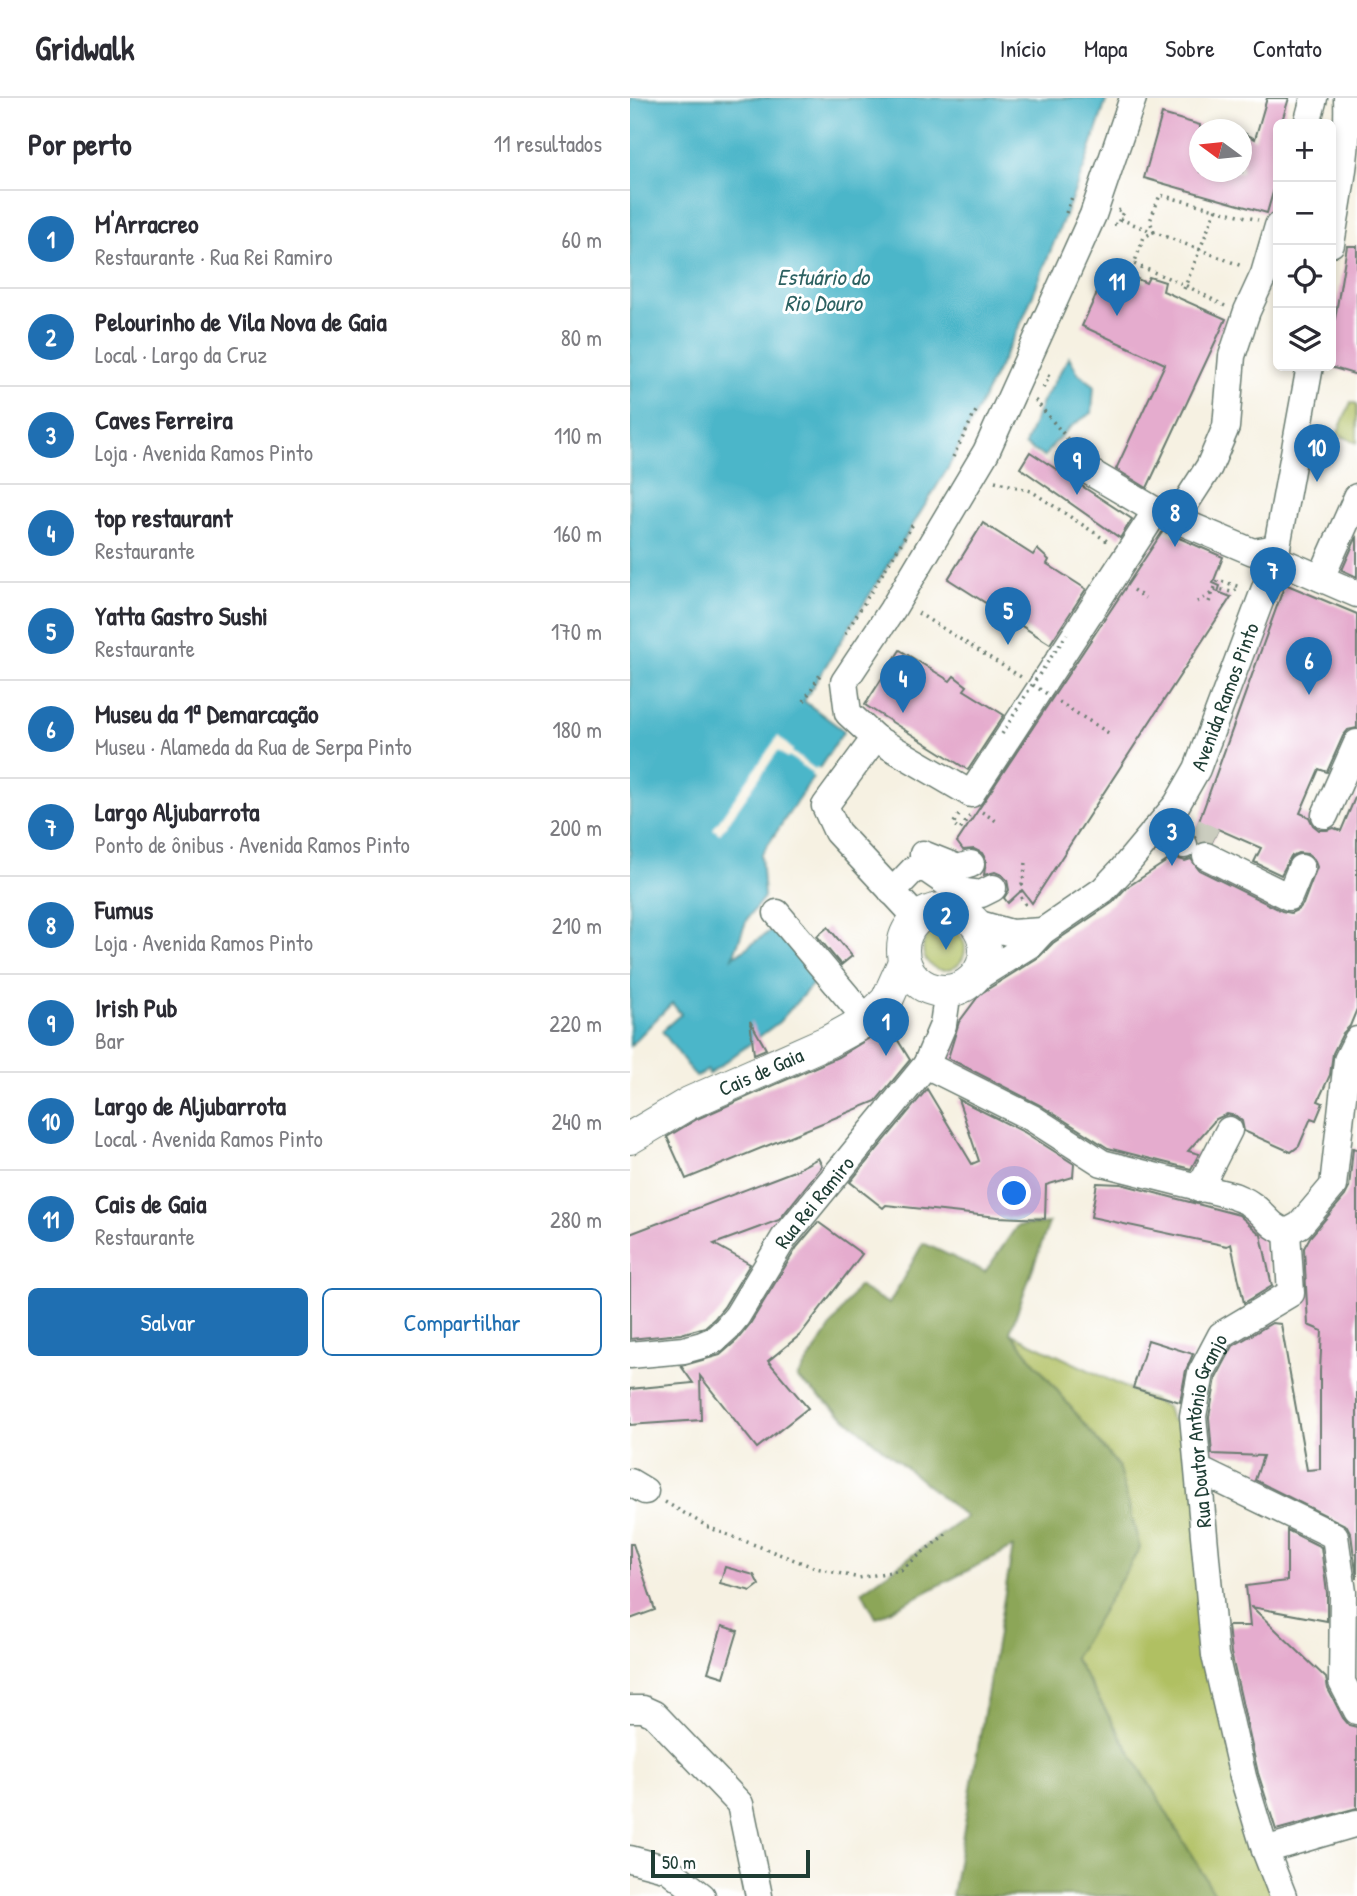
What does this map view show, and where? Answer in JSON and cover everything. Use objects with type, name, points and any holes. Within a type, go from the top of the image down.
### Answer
[{"type":"main road","points":[[947,908],[963,912],[976,922],[984,937],[985,953],[981,969],[948,986],[912,977],[904,962],[902,946],[907,930],[917,918],[931,910],[947,908]]},
{"type":"main road","points":[[877,1010],[904,962]]},
{"type":"main road","name":"Cais de Gaia","points":[[630,1138],[688,1102],[829,1041],[877,1010],[948,986]]},
{"type":"street","points":[[1133,98],[1093,215],[986,453],[892,610],[844,682],[848,713],[875,738],[971,794],[1042,690],[1128,554],[1209,467],[1226,427],[1232,356],[1247,311],[1264,274],[1272,224]]},
{"type":"street","points":[[1308,119],[1314,98]]},
{"type":"street","points":[[1336,229],[1348,192],[1348,98]]},
{"type":"street","name":"Avenida Ramos Pinto","points":[[948,986],[1031,944],[1036,924],[1103,890],[1177,804],[1197,769],[1278,556],[1309,371]]},
{"type":"street","points":[[1080,458],[1166,514],[1253,552],[1278,556],[1288,564],[1357,594]]},
{"type":"street","points":[[1321,578],[1357,496]]},
{"type":"street","points":[[875,738],[825,806],[837,832],[917,918]]},
{"type":"street","points":[[1325,815],[1357,743]]},
{"type":"street","points":[[1159,825],[1199,844],[1289,897],[1301,868]]},
{"type":"street","points":[[1199,844],[1253,859]]},
{"type":"street","points":[[887,886],[908,856],[922,854],[958,868],[971,864]]},
{"type":"street","points":[[887,886],[914,869],[926,869],[958,891],[981,894],[993,888]]},
{"type":"street","points":[[777,913],[877,1010]]},
{"type":"street","points":[[976,922],[1011,933],[1036,924]]},
{"type":"street","name":"Rua Rei Ramiro","points":[[630,1355],[684,1350],[714,1340],[726,1329],[737,1316],[784,1238],[926,1065],[943,1025],[948,986]]},
{"type":"street","points":[[926,1065],[1032,1118],[1102,1163],[1234,1196],[1251,1204],[1268,1223],[1287,1232],[1300,1225],[1333,1186],[1349,1113],[1347,1060],[1357,1040]]},
{"type":"street","points":[[1199,1189],[1229,1130]]},
{"type":"street","name":"Rua Doutor António Granjo","points":[[1283,1896],[1265,1850],[1243,1777],[1215,1655],[1193,1416],[1201,1373],[1221,1335],[1291,1293],[1287,1232]]},
{"type":"street","points":[[1199,1470],[1335,1536],[1343,1592],[1342,1682],[1357,1711]]},
{"type":"street","points":[[630,1709],[643,1709],[654,1714],[740,1804],[759,1896]]},
{"type":"street","points":[[1265,1850],[1357,1823]]},
{"type":"street","points":[[630,1859],[668,1869],[702,1896]]},
{"type":"path","points":[[1063,218],[1074,193]]},
{"type":"path","points":[[1154,232],[1150,221],[1160,195],[1272,224]]},
{"type":"path","points":[[1184,287],[1216,209]]},
{"type":"path","points":[[1118,225],[1120,219],[1264,274]]},
{"type":"path","points":[[1154,232],[1144,237],[1134,264],[1235,312],[1247,311]]},
{"type":"path","points":[[1039,402],[1080,458]]},
{"type":"path","points":[[948,468],[979,406]]},
{"type":"path","points":[[1000,483],[1031,491],[1128,554]]},
{"type":"path","points":[[840,643],[919,515]]},
{"type":"path","points":[[1209,602],[1218,580],[1234,586]]},
{"type":"path","points":[[1196,602],[1219,589],[1231,592],[1241,587]]},
{"type":"path","points":[[917,612],[1110,734]]},
{"type":"path","points":[[1002,734],[1042,690],[1067,634]]},
{"type":"path","points":[[804,701],[825,666]]},
{"type":"path","points":[[1026,863],[1020,896],[1036,924]]},
{"type":"path","points":[[638,1486],[710,1528],[816,1568],[859,1578],[901,1570],[947,1533]]},
{"type":"green space","points":[[1351,402],[1357,404],[1357,443],[1337,434]]},
{"type":"green space","points":[[944,928],[959,934],[965,949],[959,964],[944,970],[929,964],[923,949],[929,934]]},
{"type":"green space","points":[[1049,1223],[1010,1332],[1118,1466],[1140,1548],[1074,1658],[1216,1896],[952,1896],[1013,1547],[876,1618],[862,1591],[966,1517],[797,1378],[858,1286],[889,1304],[923,1243],[985,1272],[1017,1226]]},
{"type":"green space","points":[[1012,1334],[1167,1407],[1171,1420],[1183,1421],[1275,1896],[1216,1896],[1074,1657],[1140,1548],[1118,1466]]},
{"type":"water","name":"Estuário do Rio Douro","points":[[630,98],[1107,98],[1084,168],[1023,319],[948,468],[804,701],[844,731],[761,855],[764,897],[747,919],[733,957],[779,925],[818,978],[779,1022],[709,1074],[708,1070],[696,1077],[662,1031],[681,1014],[672,1003],[630,1046]]},
{"type":"water","points":[[1069,357],[1078,373],[1094,385],[1092,413],[1065,432],[1044,457],[1025,445],[1042,402]]},
{"type":"pier","points":[[778,736],[792,752],[821,771],[816,779],[789,756],[787,758],[778,751],[720,834],[713,829]]},
{"type":"building","points":[[1267,98],[1289,98],[1283,119],[1273,119],[1273,192],[1267,213],[1144,178],[1162,114],[1189,122],[1189,182],[1252,182],[1252,137],[1255,139]]},
{"type":"building","points":[[1347,246],[1357,246],[1357,375],[1336,369],[1336,313]]},
{"type":"building","points":[[1109,266],[1146,283],[1149,277],[1165,282],[1163,291],[1226,319],[1147,488],[1116,469],[1165,364],[1082,326]]},
{"type":"building","points":[[1030,452],[1132,519],[1120,538],[1020,468]]},
{"type":"building","points":[[983,523],[1033,555],[1037,549],[1049,560],[1047,564],[1086,589],[1050,644],[948,579]]},
{"type":"building","points":[[1163,531],[1223,557],[1213,583],[1220,586],[1218,592],[1231,597],[1032,903],[1022,890],[1008,903],[1004,898],[1009,890],[1007,880],[995,872],[984,875],[986,860],[982,853],[974,849],[963,850],[957,842]]},
{"type":"building","points":[[1357,536],[1357,577],[1342,570]]},
{"type":"building","points":[[1285,584],[1357,614],[1357,728],[1348,730],[1343,736],[1327,772],[1319,769],[1300,813],[1309,817],[1319,830],[1334,828],[1341,831],[1357,793],[1357,1009],[1333,1053],[1330,1075],[1318,1101],[1323,1103],[1316,1120],[1311,1118],[1299,1146],[1291,1152],[1244,1131],[1242,1121],[1227,1114],[1216,1119],[1188,1151],[1199,1154],[1191,1169],[1108,1148],[1040,1105],[948,1058],[959,1022],[980,994],[1039,957],[1053,943],[1112,903],[1126,888],[1173,857],[1185,861],[1191,859],[1199,870],[1282,911],[1291,913],[1303,904],[1317,867],[1308,854],[1298,853],[1291,856],[1281,875],[1254,862],[1261,848],[1218,829],[1212,842],[1199,842],[1193,832]]},
{"type":"building","points":[[900,650],[950,681],[954,676],[967,686],[964,690],[1004,715],[968,770],[865,705]]},
{"type":"building","points":[[828,927],[852,956],[841,965],[817,936]]},
{"type":"building","points":[[750,1021],[766,1049],[754,1054]]},
{"type":"building","points":[[889,1026],[910,1060],[876,1101],[686,1179],[667,1137],[697,1119],[838,1057]]},
{"type":"building","points":[[927,1089],[972,1164],[979,1161],[958,1099],[1024,1132],[1074,1164],[1073,1177],[1046,1185],[1045,1219],[998,1217],[886,1205],[883,1208],[850,1182]]},
{"type":"building","points":[[1353,1148],[1357,1149],[1357,1579],[1351,1534],[1347,1526],[1255,1480],[1263,1456],[1212,1454],[1209,1417],[1216,1378],[1233,1346],[1272,1323],[1281,1324],[1307,1470],[1320,1469],[1322,1331],[1308,1325],[1304,1248],[1349,1188]]},
{"type":"building","points":[[818,1158],[822,1166],[779,1220],[714,1244],[750,1264],[715,1318],[705,1327],[681,1334],[630,1339],[630,1234],[794,1171]]},
{"type":"building","points":[[1097,1183],[1121,1184],[1239,1215],[1261,1235],[1272,1286],[1244,1303],[1231,1244],[1227,1246],[1091,1217]]},
{"type":"building","points":[[818,1222],[862,1254],[800,1335],[768,1361],[808,1408],[757,1448],[700,1376],[701,1420],[630,1425],[630,1389],[693,1383],[681,1366],[720,1355],[737,1340],[750,1324],[797,1247]]},
{"type":"building","points":[[1148,1340],[1193,1354],[1186,1370],[1180,1402],[1133,1388]]},
{"type":"building","points":[[1287,1530],[1321,1547],[1327,1593],[1327,1621],[1252,1607],[1326,1678],[1328,1689],[1343,1718],[1349,1725],[1357,1727],[1357,1808],[1276,1830],[1258,1773],[1231,1653],[1228,1626],[1250,1626],[1246,1586],[1287,1581]]},
{"type":"building","points":[[630,1544],[633,1544],[655,1610],[630,1619]]},
{"type":"building","points":[[725,1567],[754,1575],[759,1585],[751,1591],[720,1583]]},
{"type":"building","points":[[722,1626],[738,1631],[724,1677],[708,1672]]},
{"type":"tunnel","points":[[1193,831],[1213,841]]},
{"type":"place","name":"Cais de Gaia","points":[[1117,316]]},
{"type":"place","name":"Largo de Aljubarrota","points":[[1317,482]]},
{"type":"place","name":"Irish Pub","points":[[1077,495]]},
{"type":"place","name":"Fumus","points":[[1175,547]]},
{"type":"place","name":"Largo Aljubarrota","points":[[1273,605]]},
{"type":"place","name":"Yatta Gastro Sushi","points":[[1008,645]]},
{"type":"place","name":"Museu da 1ª Demarcação","points":[[1309,695]]},
{"type":"place","name":"top restaurant","points":[[903,713]]},
{"type":"place","name":"Caves Ferreira","points":[[1172,866]]},
{"type":"place","name":"Pelourinho de Vila Nova de Gaia","points":[[946,950]]},
{"type":"place","name":"M'Arracreo","points":[[886,1056]]}]
